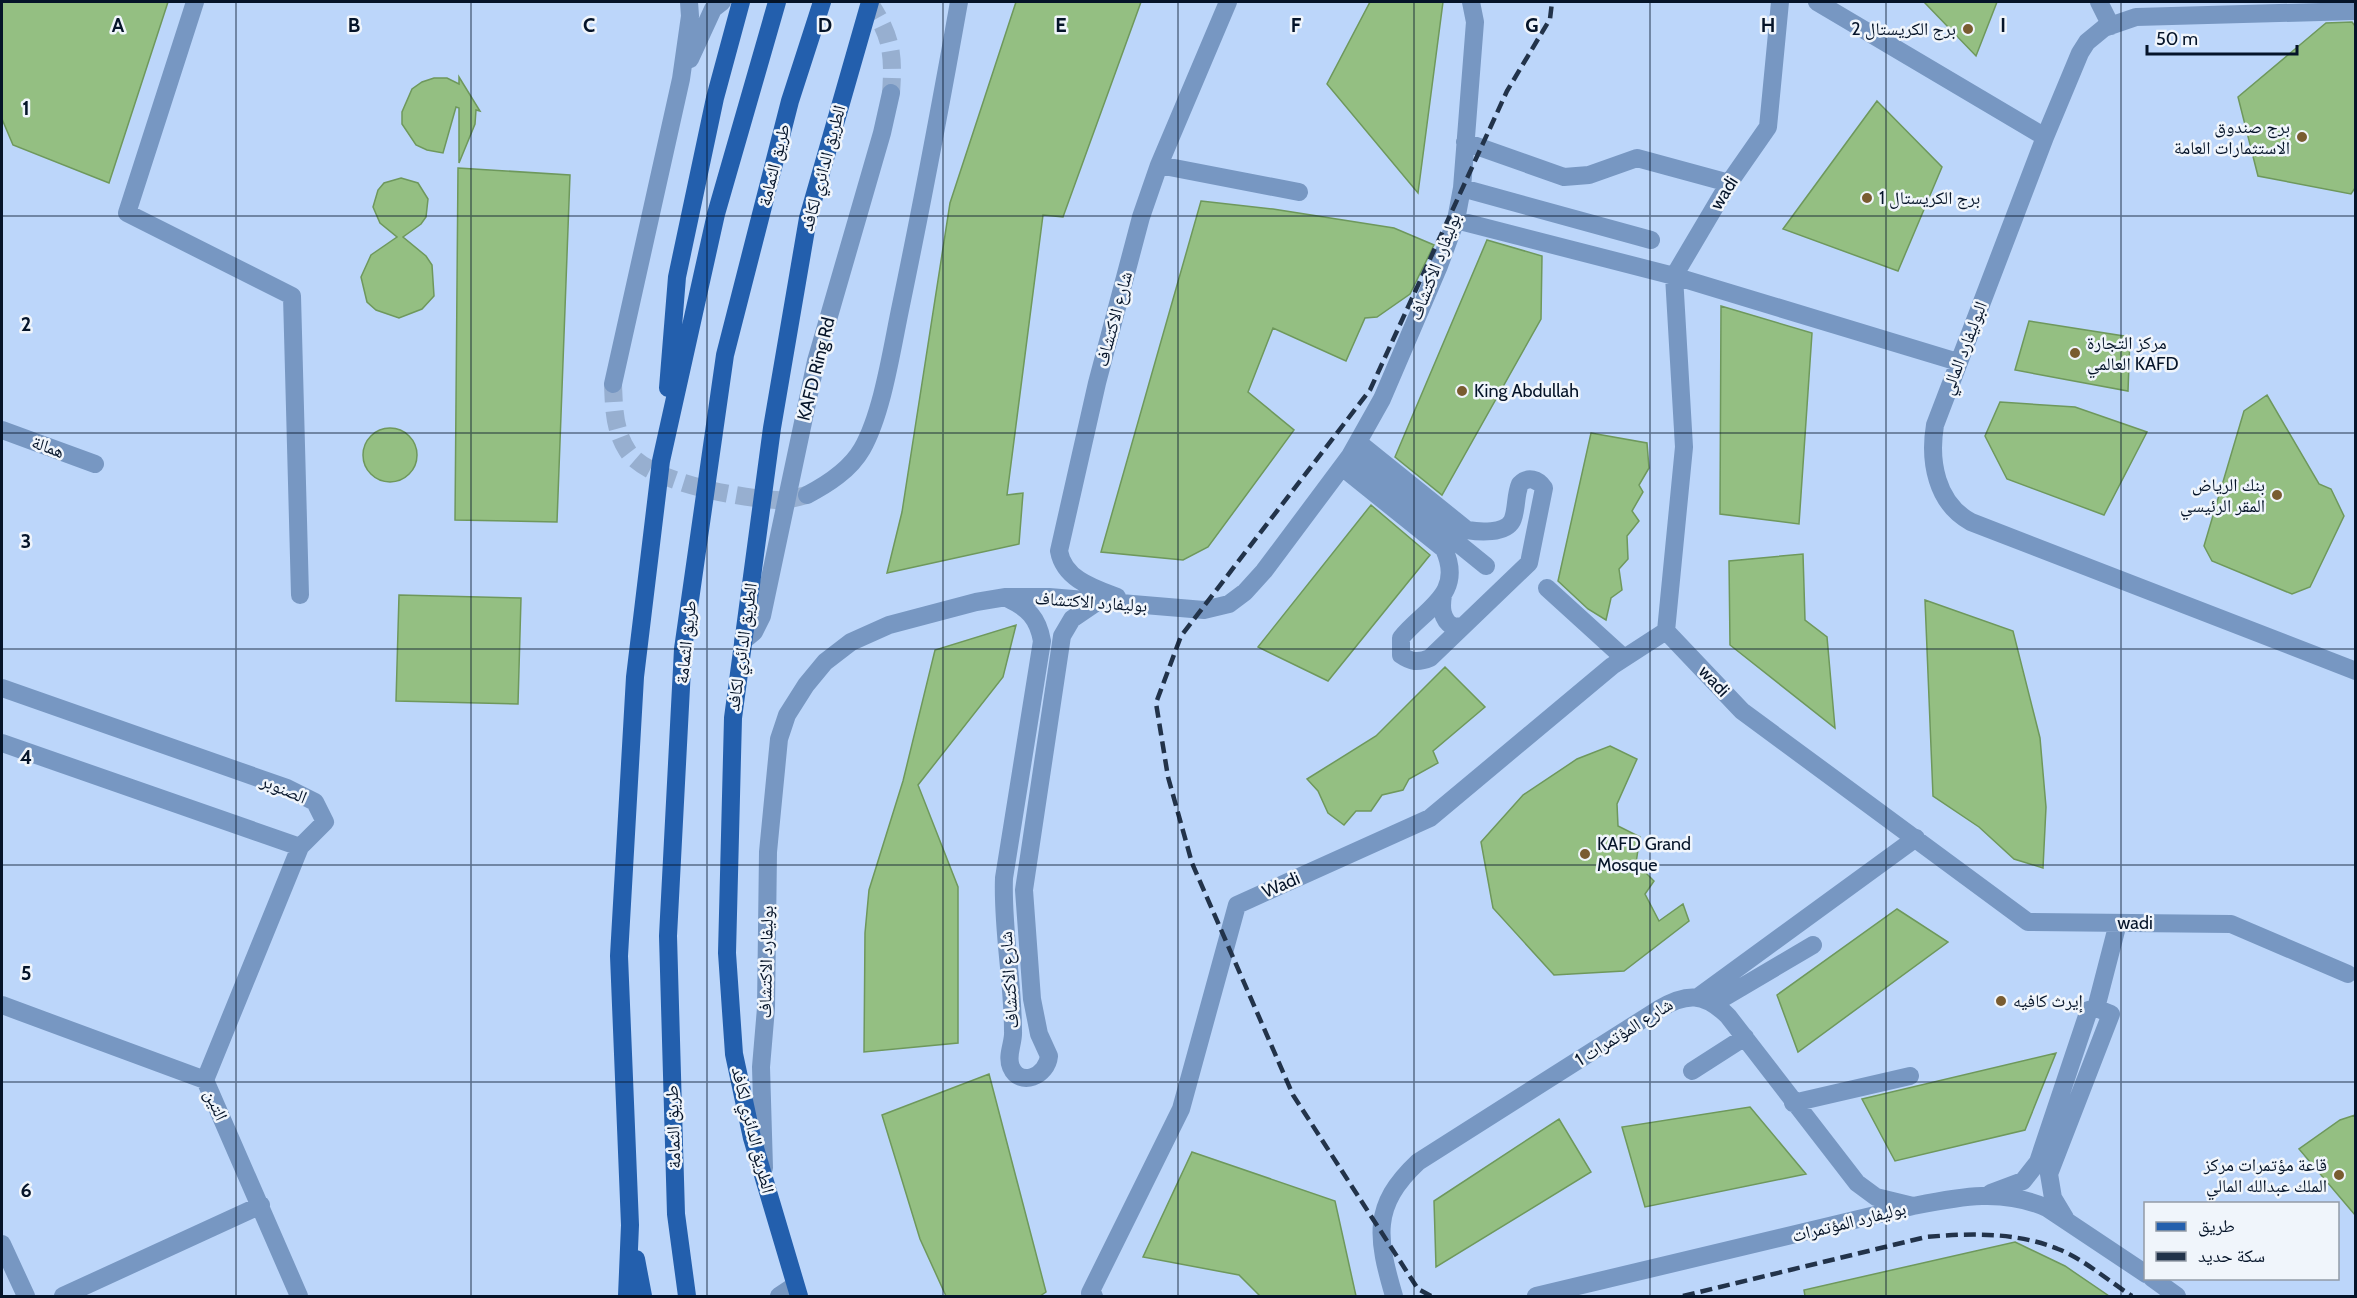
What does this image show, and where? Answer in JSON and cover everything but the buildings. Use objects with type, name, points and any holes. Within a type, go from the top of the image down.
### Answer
[{"type":"main road","points":[[627,1296],[630,1225],[619,956],[635,677],[661,461],[677,277],[715,98],[741,2]]},
{"type":"main road","points":[[661,461],[716,214],[777,2]]},
{"type":"main road","name":"طريق الثمامة","points":[[687,1296],[676,1214],[668,936],[683,649],[725,356],[790,101],[822,2]]},
{"type":"main road","name":"الطريق الدائري لكافد","points":[[791,1293],[752,1138],[734,1054],[727,953],[733,718],[772,428],[808,218],[870,2]]},
{"type":"main road","points":[[630,1225],[643,1296]]},
{"type":"street","points":[[195,2],[127,213],[292,296],[300,596]]},
{"type":"street","points":[[613,384],[681,79],[690,16],[689,2]]},
{"type":"street","points":[[681,79],[713,9],[722,2]]},
{"type":"street","points":[[807,495],[831,482],[852,463],[862,448],[876,412],[890,358],[931,157],[959,2]]},
{"type":"street","name":"شارع الاكتشاف","points":[[1136,604],[1096,589],[1074,577],[1064,566],[1059,551],[1100,372],[1141,217],[1159,165],[1228,2]]},
{"type":"street","name":"بوليفارد الاكتشاف","points":[[764,1179],[761,1067],[766,1008],[768,852],[779,739],[788,715],[806,685],[825,662],[851,642],[889,625],[923,614],[1006,597],[1049,597],[1136,604],[1186,611],[1204,610],[1229,604],[1245,592],[1264,571],[1350,455],[1382,399],[1439,266],[1456,220],[1462,188],[1475,22],[1471,2]]},
{"type":"street","name":"wadi","points":[[1674,276],[1728,183],[1768,127],[1780,2]]},
{"type":"street","points":[[1817,2],[2045,137]]},
{"type":"street","points":[[2099,2],[2110,26]]},
{"type":"street","name":"البوليفارد المالي","points":[[2355,11],[2136,17],[2110,26],[2087,42],[2045,137],[1958,362],[1935,425],[1931,447],[1940,487],[1954,509],[1964,518],[2078,565],[2355,670]]},
{"type":"street","name":"KAFD Ring Rd","points":[[743,641],[754,632],[762,616],[816,361],[891,93]]},
{"type":"street","points":[[1465,142],[1564,177],[1589,175],[1637,158],[1728,183]]},
{"type":"street","points":[[1159,165],[1299,192]]},
{"type":"street","points":[[1462,188],[1651,240]]},
{"type":"street","points":[[1456,220],[1674,276],[1958,362]]},
{"type":"street","points":[[1666,631],[1684,447],[1674,276]]},
{"type":"street","name":"همالة","points":[[2,430],[95,464]]},
{"type":"street","points":[[1350,455],[1467,530],[1491,531],[1506,528],[1512,521],[1520,484],[1528,479],[1535,480],[1544,488],[1529,563],[1430,658],[1420,662],[1409,661],[1401,655],[1401,638],[1433,610],[1443,595]]},
{"type":"street","points":[[1350,455],[1486,566]]},
{"type":"street","points":[[1350,455],[1444,549],[1449,562],[1449,574],[1442,609],[1446,622],[1453,627],[1463,626]]},
{"type":"street","points":[[1512,521],[1527,524],[1535,536]]},
{"type":"street","points":[[1547,588],[1624,658]]},
{"type":"street","name":"شارع الاكتشاف","points":[[1006,597],[1032,613],[1040,628],[1042,641],[1004,878],[1003,907],[1014,1027],[1009,1054],[1010,1066],[1015,1074],[1024,1077],[1036,1076],[1044,1072],[1049,1056],[1040,1034],[1032,999],[1025,922],[1024,890],[1040,778],[1062,636],[1072,619],[1097,602]]},
{"type":"street","name":"wadi","points":[[1666,631],[1742,711],[2028,922],[2231,924],[2348,974]]},
{"type":"street","name":"Wadi","points":[[1092,1295],[1181,1109],[1236,905],[1430,818],[1624,658],[1666,631]]},
{"type":"street","name":"الصنوبر","points":[[2,688],[287,788],[315,802],[325,822],[300,847]]},
{"type":"street","points":[[2,742],[300,847],[205,1080]]},
{"type":"street","points":[[1706,1000],[1916,838]]},
{"type":"street","points":[[2096,1008],[2118,923]]},
{"type":"street","points":[[1706,1000],[1813,945]]},
{"type":"street","name":"شارع المؤتمرات 1","points":[[1394,1296],[1380,1236],[1385,1207],[1398,1181],[1418,1162],[1659,1010],[1685,996],[1706,1000]]},
{"type":"street","points":[[1706,1000],[1728,1016],[1847,1171],[1866,1191],[1890,1202],[1912,1206]]},
{"type":"street","name":"التين","points":[[2,1005],[205,1080],[261,1205],[298,1296]]},
{"type":"street","points":[[1986,1195],[2023,1181],[2038,1162],[2089,1011],[2096,1008],[2111,1014],[2049,1174],[2053,1198],[2070,1224]]},
{"type":"street","points":[[1692,1071],[1744,1037]]},
{"type":"street","points":[[1794,1103],[1910,1076]]},
{"type":"street","name":"بوليفارد المؤتمرات","points":[[1536,1296],[1912,1206],[1957,1197],[1986,1195],[2032,1201],[2144,1273]]},
{"type":"street","points":[[63,1296],[261,1205]]},
{"type":"street","points":[[2,1244],[26,1296]]},
{"type":"street","points":[[2161,1287],[2176,1296]]},
{"type":"tunnel","points":[[869,2],[882,25],[889,45],[892,66],[891,93]]},
{"type":"tunnel","points":[[613,384],[619,434],[627,450],[637,461],[653,471],[695,486],[740,496],[780,500],[807,495]]},
{"type":"railway","points":[[1431,1296],[1418,1289],[1293,1095],[1192,863],[1168,777],[1156,703],[1181,636],[1370,390],[1507,91],[1550,19],[1552,2]]},
{"type":"railway","points":[[1683,1296],[1926,1237],[1960,1235],[1993,1235],[2042,1243],[2086,1264],[2132,1296]]},
{"type":"place","name":"برج الكريستال 2","points":[[1968,29]]},
{"type":"place","name":"برج صندوق الاستثمارات العامة","points":[[2302,137]]},
{"type":"place","name":"برج الكريستال 1","points":[[1867,198]]},
{"type":"place","name":"مركز التجارة العالمي KAFD","points":[[2075,353]]},
{"type":"place","name":"King Abdullah","points":[[1462,391]]},
{"type":"place","name":"بنك الرياض المقر الرئيسي","points":[[2277,495]]},
{"type":"place","name":"KAFD Grand Mosque","points":[[1585,854]]},
{"type":"place","name":"إيرث كافيه","points":[[2001,1001]]},
{"type":"place","name":"قاعة مؤتمرات مركز الملك عبدالله المالي","points":[[2339,1175]]}]
